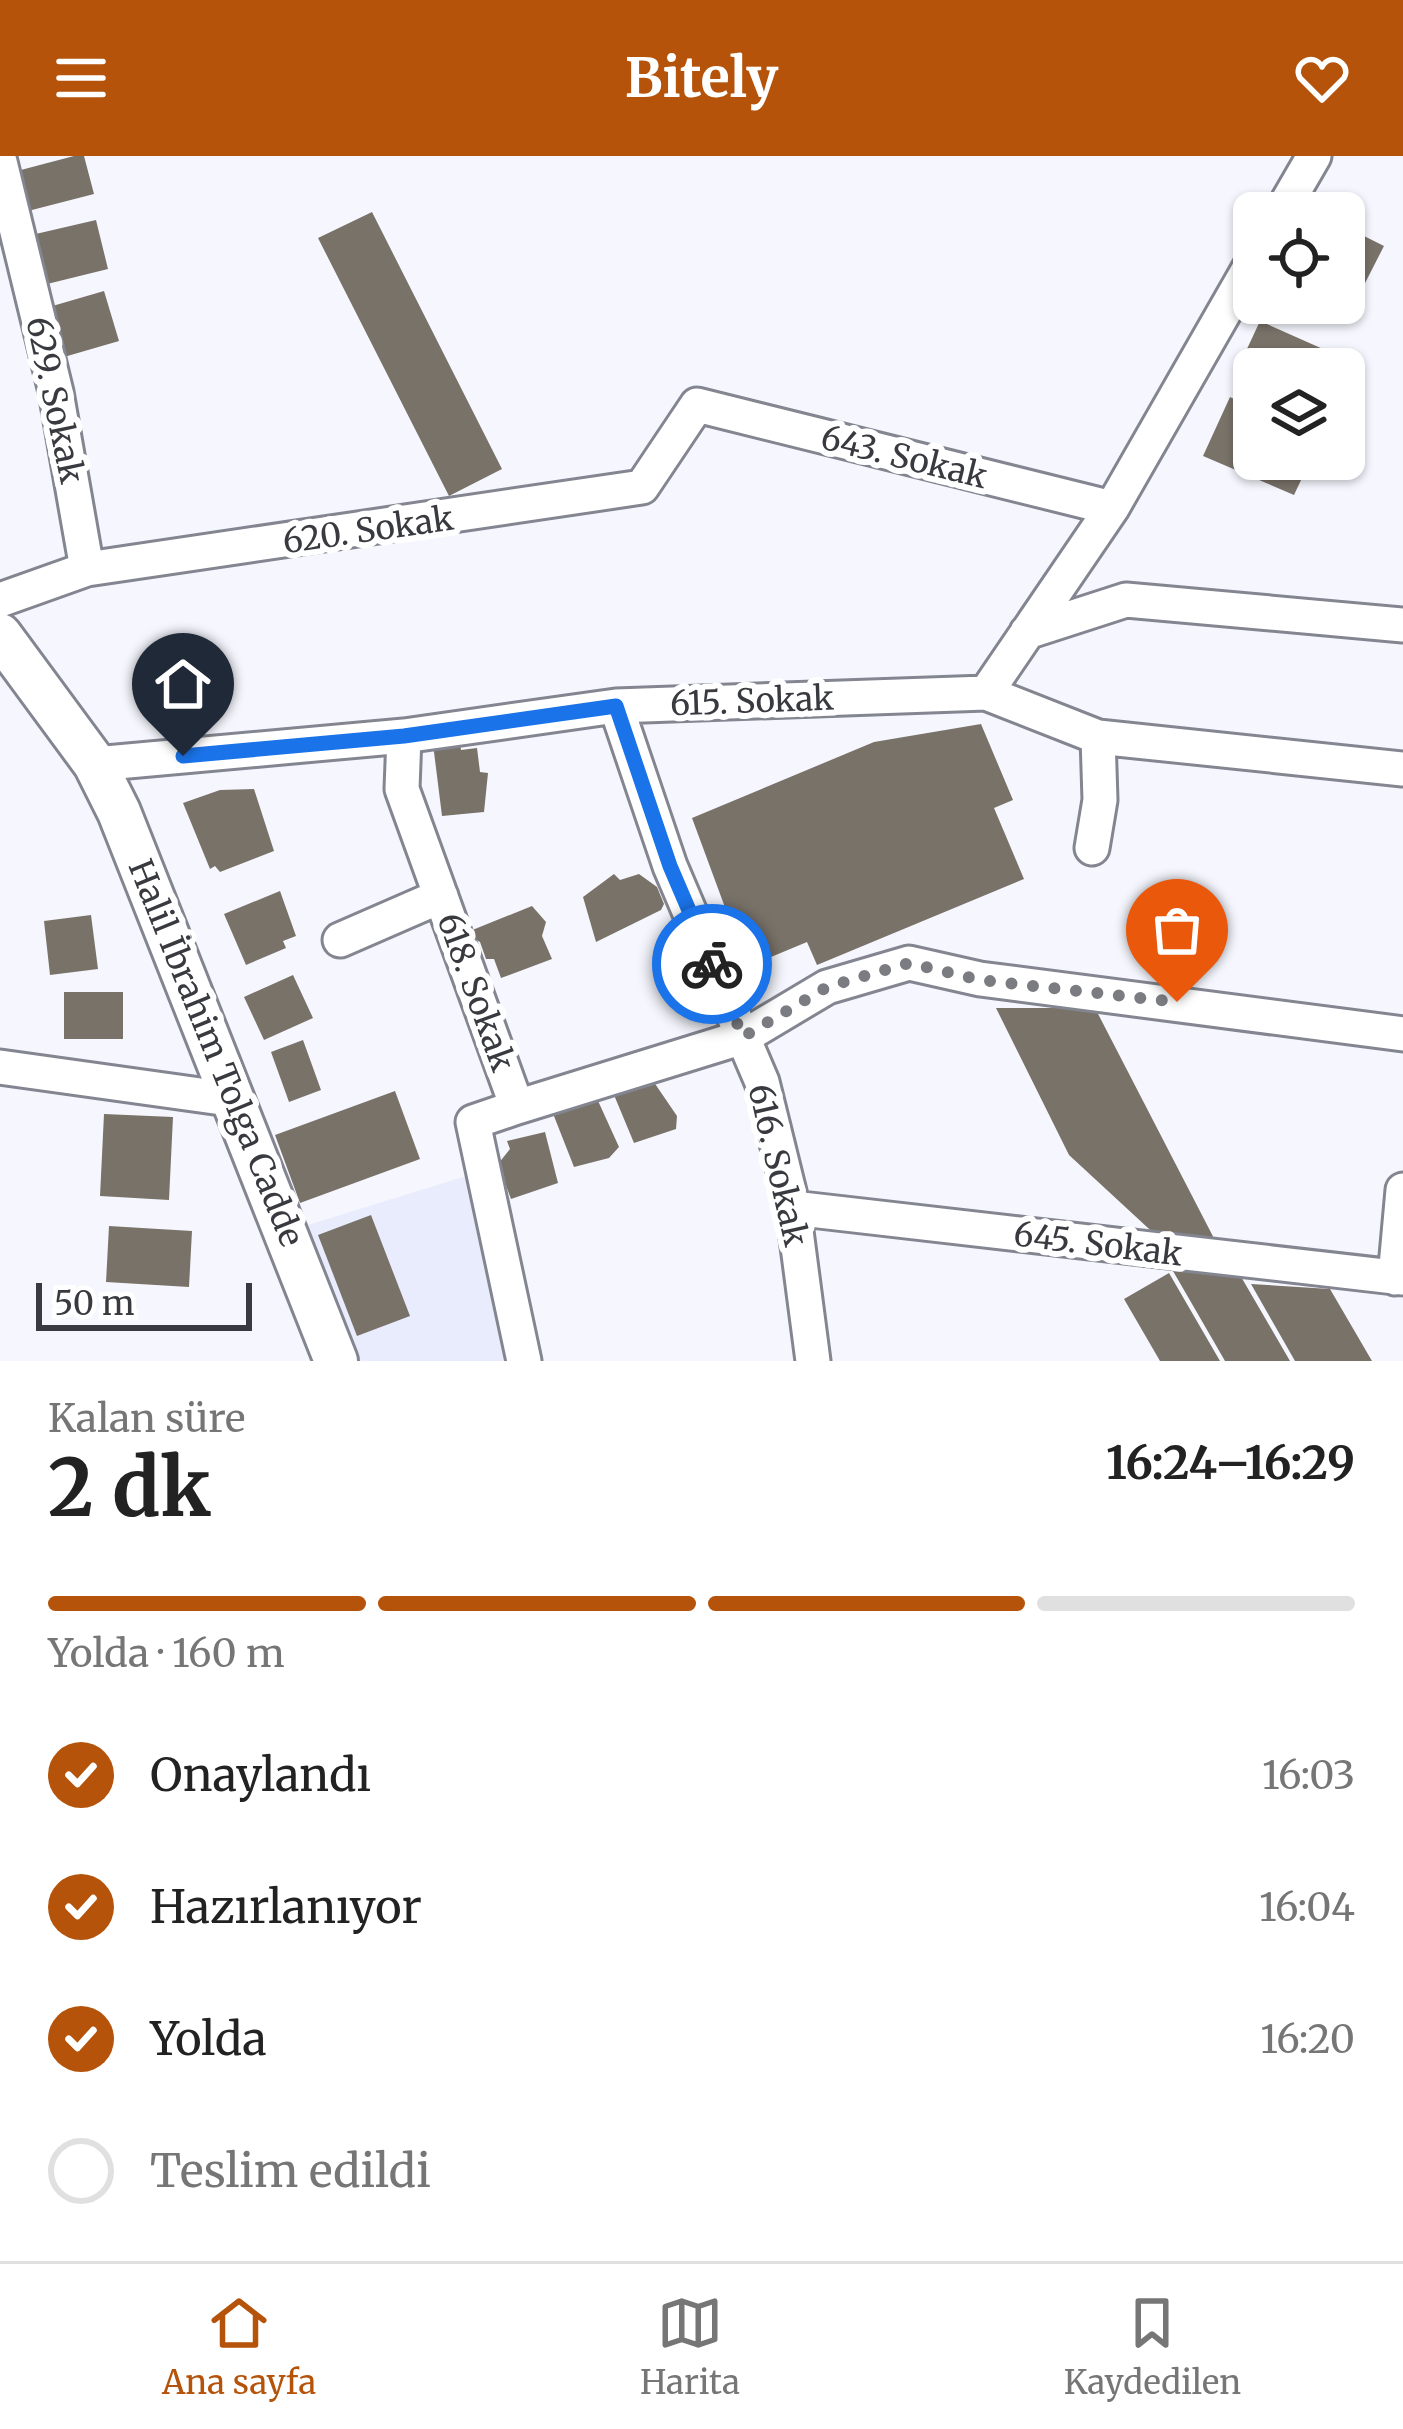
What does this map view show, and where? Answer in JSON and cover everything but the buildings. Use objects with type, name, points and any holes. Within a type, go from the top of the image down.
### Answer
[{"type":"street","points":[[1293,192],[1313,156]]},
{"type":"street","name":"629. Sokak","points":[[0,162],[56,392],[87,569]]},
{"type":"street","points":[[986,693],[1112,508],[1233,297]]},
{"type":"street","name":"620. Sokak","points":[[0,600],[87,569],[642,488],[698,406]]},
{"type":"street","name":"643. Sokak","points":[[698,406],[1112,508]]},
{"type":"street","points":[[1028,632],[1126,600],[1403,625]]},
{"type":"street","name":"Halil İbrahim Tolga Cadde","points":[[0,635],[94,764],[236,1100],[336,1361]]},
{"type":"street","name":"615. Sokak","points":[[94,764],[404,736],[616,706],[986,693],[1098,737],[1403,770]]},
{"type":"street","name":"616. Sokak","points":[[616,706],[670,866],[762,1082],[793,1208],[812,1361]]},
{"type":"street","name":"618. Sokak","points":[[404,736],[402,789],[517,1106],[472,1122],[524,1361]]},
{"type":"street","points":[[1092,848],[1100,800],[1098,737]]},
{"type":"street","points":[[340,940],[441,896]]},
{"type":"street","points":[[517,1106],[743,1037],[827,987],[909,963],[980,980],[1403,1034]]},
{"type":"street","points":[[0,1067],[236,1100]]},
{"type":"street","points":[[1399,1278],[1403,1190]]},
{"type":"street","name":"645. Sokak","points":[[793,1208],[1399,1278]]},
{"type":"shaded area","points":[[466,1176],[513,1361],[361,1361],[308,1225]]},
{"type":"way so far","points":[[712,964],[743,1037],[827,987],[909,963],[980,980],[1177,1002]]},
{"type":"route","points":[[183,756],[404,736],[616,706],[670,866],[712,964]]}]
